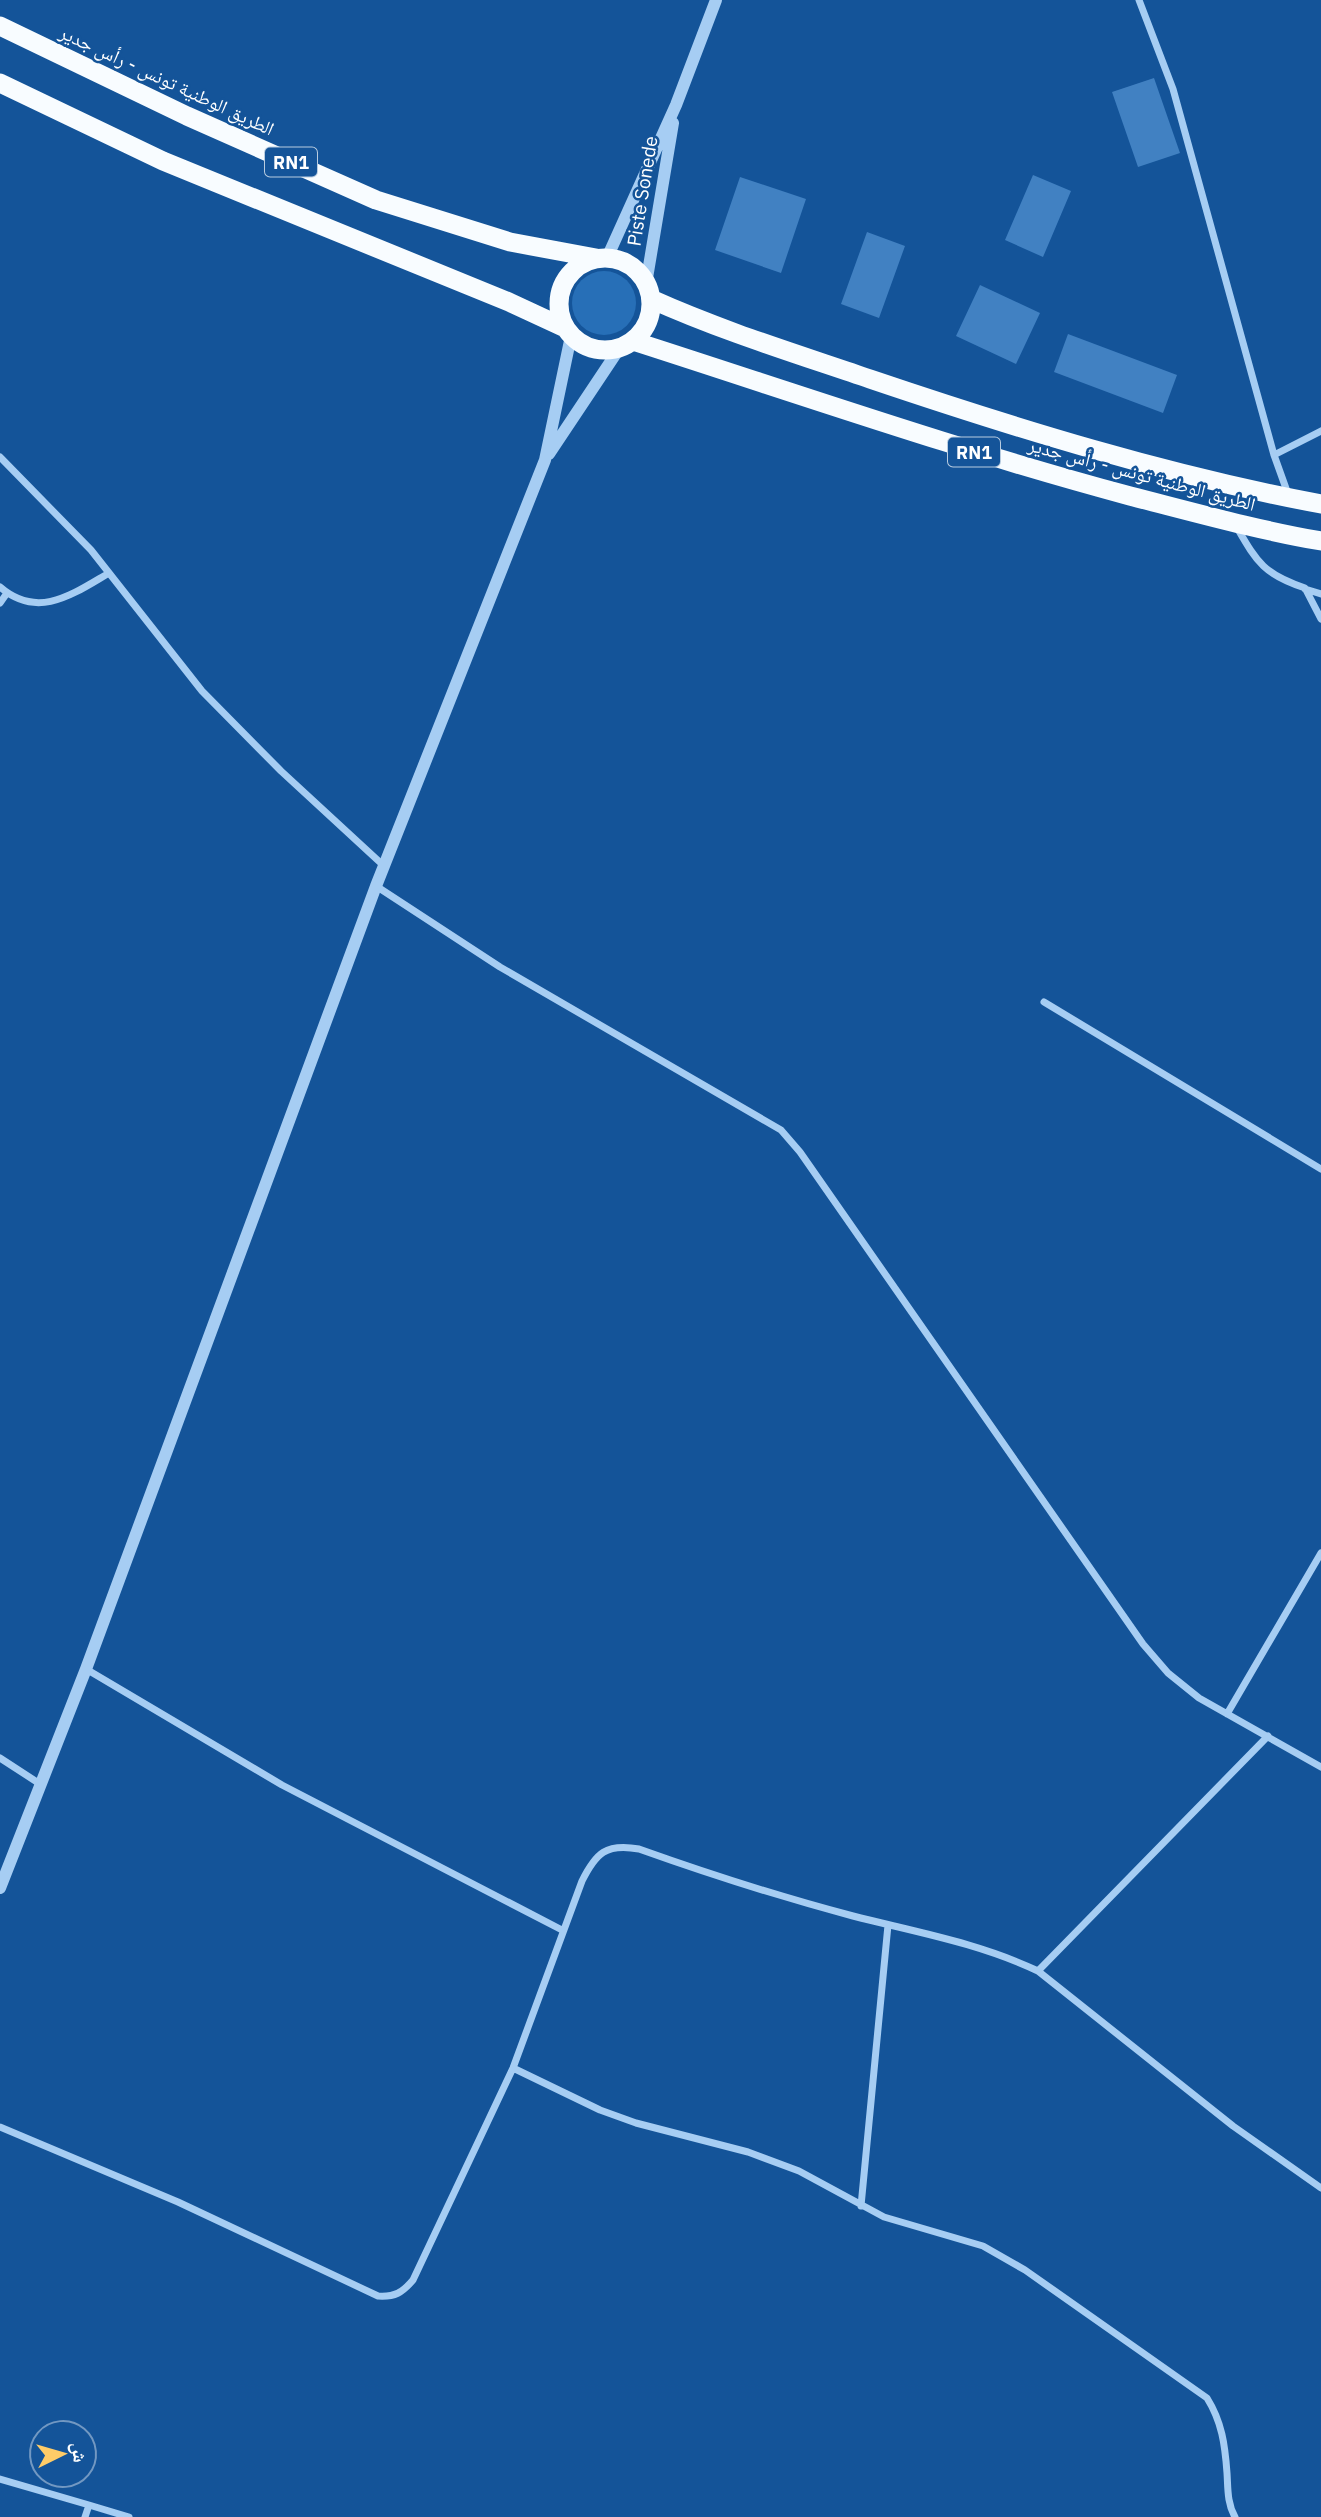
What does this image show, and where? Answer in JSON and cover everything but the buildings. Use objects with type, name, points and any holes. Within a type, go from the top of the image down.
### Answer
[{"type":"highway","name":"الطريق الوطنية تونس - رأس جدير","points":[[0,26],[187,116],[376,200],[510,242],[602,258]]},
{"type":"highway","name":"RN1","points":[[0,83],[163,161],[509,302],[568,332],[588,348],[598,350],[626,345]]},
{"type":"highway","name":"RN1","points":[[602,258],[623,262],[637,271],[649,291]]},
{"type":"highway","points":[[568,332],[559,314],[558,299],[563,285],[582,263],[602,258]]},
{"type":"highway","name":"الطريق الوطنية تونس - رأس جدير","points":[[649,291],[711,325],[1032,431],[1159,469],[1321,504]]},
{"type":"highway","points":[[626,345],[644,330],[650,315],[649,291]]},
{"type":"highway","name":"الطريق الوطنية تونس - رأس جدير","points":[[626,345],[1020,466],[1234,523],[1321,541]]},
{"type":"street","name":"Piste Sonede","points":[[602,258],[676,106],[716,0]]},
{"type":"street","points":[[1139,0],[1173,89],[1274,455],[1289,498]]},
{"type":"street","name":"Piste Sonede","points":[[649,291],[676,106]]},
{"type":"street","points":[[0,1888],[86,1669],[376,886],[545,460],[568,332]]},
{"type":"street","points":[[545,460],[626,345]]},
{"type":"street","points":[[1274,455],[1321,431]]},
{"type":"street","points":[[0,457],[91,550],[202,691],[281,771],[384,866]]},
{"type":"street","points":[[1234,523],[1257,561],[1282,581],[1321,594]]},
{"type":"street","points":[[0,587],[28,603],[52,603],[109,573]]},
{"type":"street","points":[[1304,588],[1321,619]]},
{"type":"street","points":[[0,603],[7,593]]},
{"type":"street","points":[[376,886],[500,967],[781,1130],[800,1152],[1143,1644],[1183,1686],[1199,1698],[1321,1767]]},
{"type":"street","points":[[1044,1002],[1321,1169]]},
{"type":"street","points":[[1227,1714],[1321,1553]]},
{"type":"street","points":[[86,1669],[282,1785],[562,1930]]},
{"type":"street","points":[[1038,1971],[1268,1736]]},
{"type":"street","points":[[0,1758],[40,1784]]},
{"type":"street","points":[[0,2127],[178,2202],[379,2296],[391,2297],[404,2291],[412,2280],[513,2068],[562,1930],[592,1860],[601,1853],[621,1846],[850,1915],[963,1942],[1038,1971],[1233,2126],[1321,2188]]},
{"type":"street","points":[[861,2206],[888,1924]]},
{"type":"street","points":[[513,2068],[600,2110],[636,2123],[748,2152],[799,2171],[884,2217],[983,2246],[1025,2270],[1206,2398],[1218,2415],[1223,2432],[1229,2504],[1235,2517]]},
{"type":"street","points":[[0,2479],[129,2517]]},
{"type":"street","points":[[85,2517],[89,2505]]},
{"type":"shaded area","points":[[604,271],[616,273],[627,280],[634,291],[634,315],[627,326],[616,333],[604,335],[592,333],[581,326],[574,315],[572,303],[574,291],[581,280],[592,273]]}]
